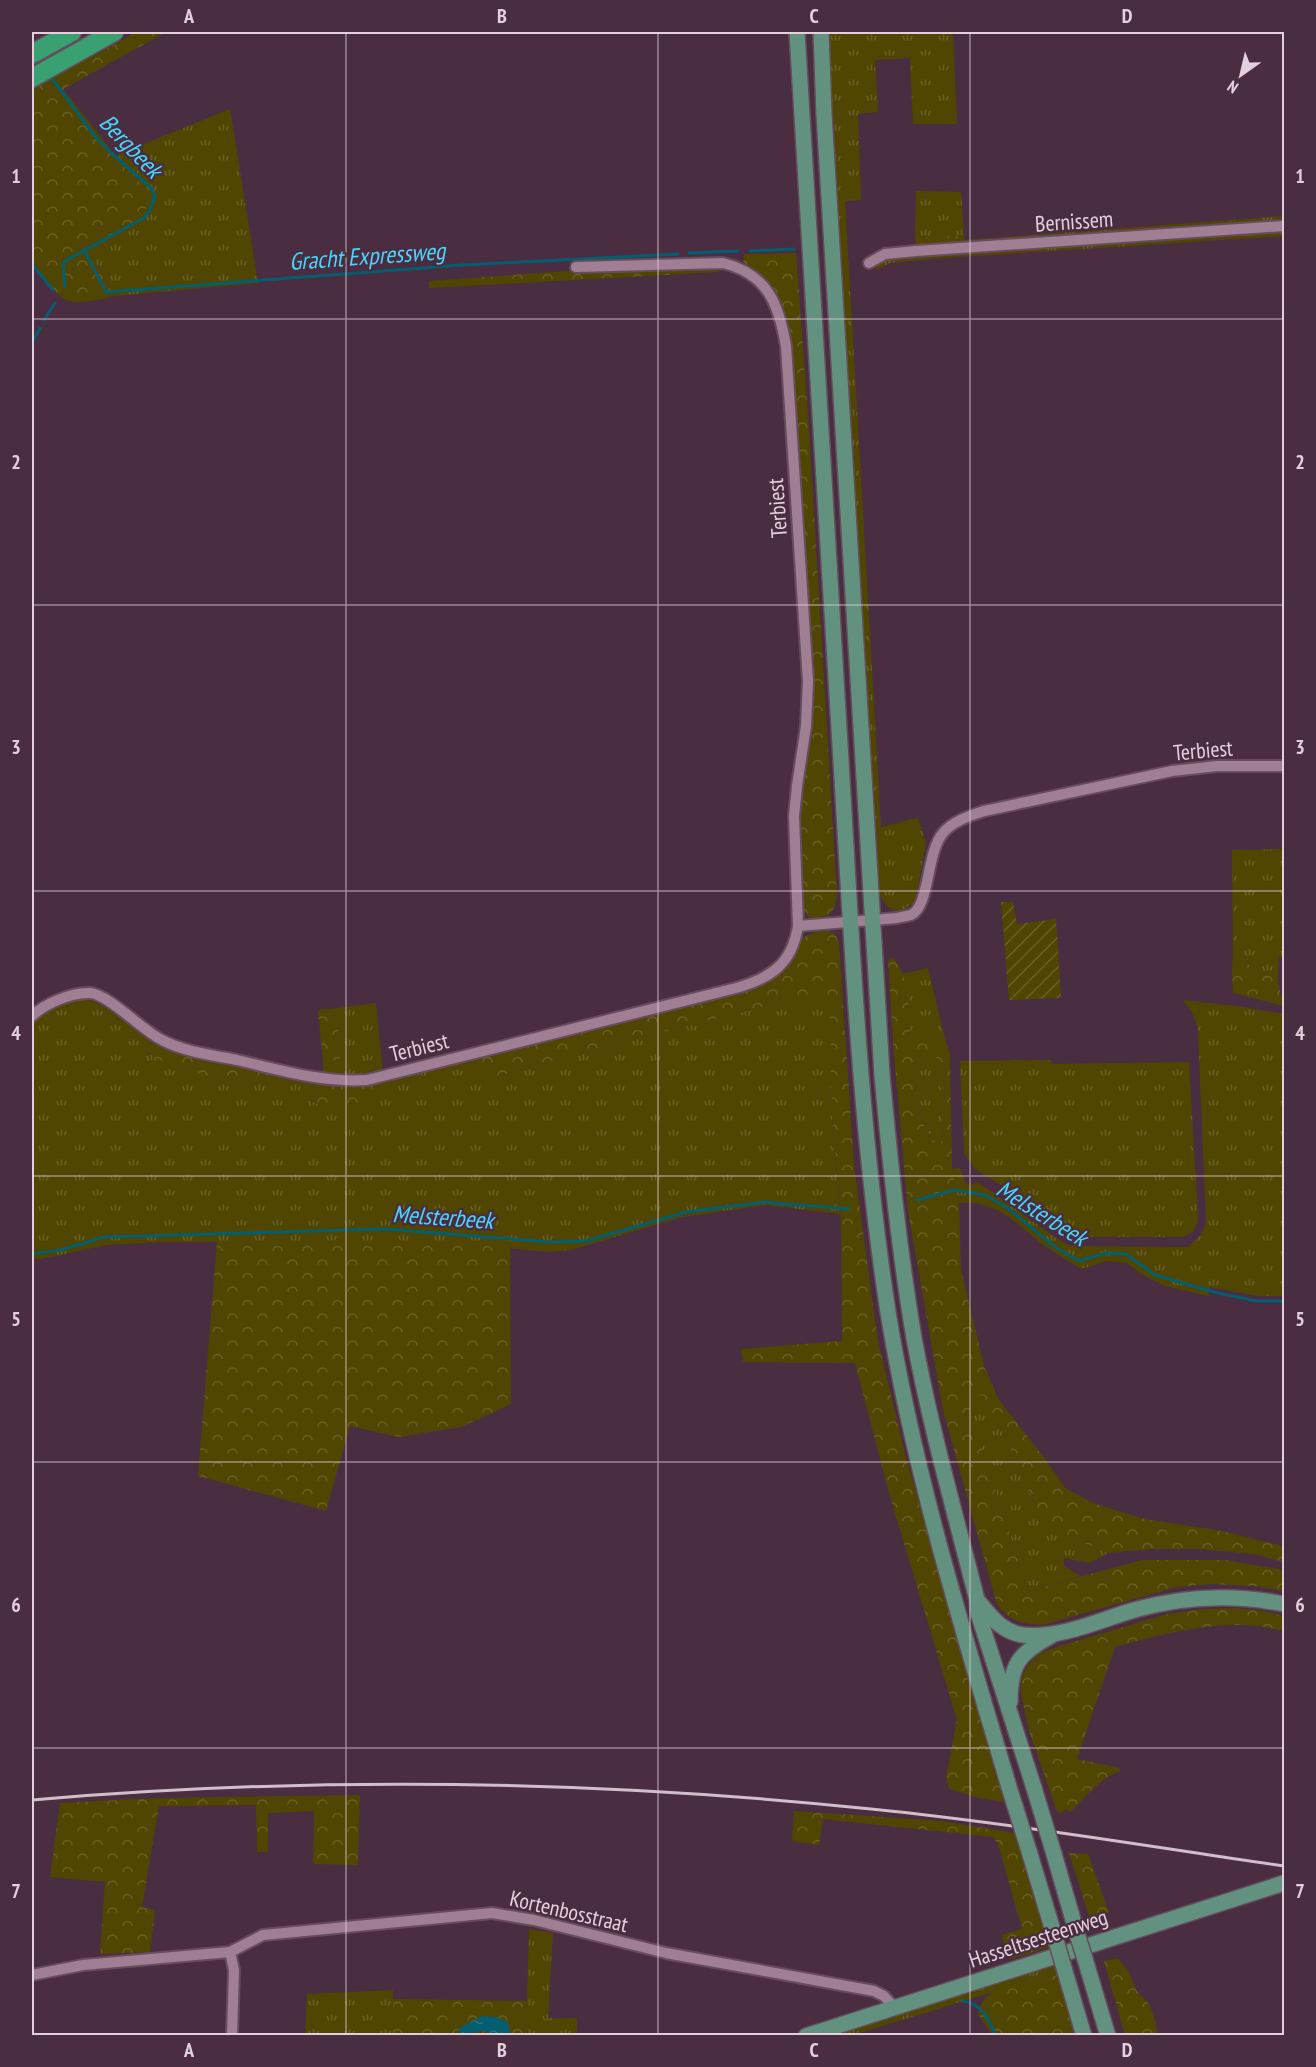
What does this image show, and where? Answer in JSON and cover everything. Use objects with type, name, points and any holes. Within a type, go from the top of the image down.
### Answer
[{"type":"highway","points":[[32,54],[72,32]]},
{"type":"highway","points":[[32,78],[114,32]]},
{"type":"main road","points":[[797,32],[850,920],[862,1105],[873,1207],[889,1316],[918,1458],[962,1628],[1084,2036]]},
{"type":"main road","points":[[821,32],[824,125],[882,1075],[896,1226],[914,1338],[932,1428],[977,1600],[978,1613],[1034,1788],[1108,2036]]},
{"type":"main road","points":[[977,1600],[993,1620],[1012,1632],[1024,1635],[1056,1633],[1137,1609],[1182,1600],[1232,1597],[1284,1604]]},
{"type":"main road","points":[[1010,1710],[1011,1678],[1020,1658],[1028,1649],[1056,1633]]},
{"type":"main road","name":"Hasseltsesteenweg","points":[[806,2036],[1284,1883]]},
{"type":"street","name":"Bernissem","points":[[869,263],[885,254],[916,251],[1284,226]]},
{"type":"street","name":"Terbiest","points":[[32,1014],[49,1004],[90,993],[108,1001],[144,1030],[178,1048],[316,1078],[345,1082],[367,1080],[759,981],[784,961],[794,943],[798,926],[794,816],[796,786],[806,726],[808,681],[786,346],[781,317],[769,292],[744,270],[723,263],[576,267]]},
{"type":"street","name":"Terbiest","points":[[798,926],[897,918],[912,914],[922,902],[930,859],[943,833],[966,817],[984,811],[1172,771],[1217,766],[1284,766]]},
{"type":"street","name":"Kortenbosstraat","points":[[32,1975],[106,1962],[230,1952],[262,1935],[492,1913],[534,1920],[666,1953],[874,1991],[884,1996],[894,2007]]},
{"type":"street","points":[[230,1952],[234,1970],[232,2036]]},
{"type":"green space","points":[[137,32],[166,32],[63,89],[129,172],[149,191],[152,197],[147,207],[133,223],[87,246],[114,296],[74,302],[58,294],[32,263],[32,90]]},
{"type":"green space","points":[[827,32],[953,32],[957,124],[913,124],[910,58],[875,60],[878,112],[858,114],[861,200],[845,201],[881,827],[918,818],[926,843],[916,897],[913,904],[901,911],[893,910],[888,906],[880,893]]},
{"type":"green space","points":[[230,109],[258,283],[114,296],[87,246],[131,226],[149,191],[129,172],[117,155]]},
{"type":"green space","points":[[916,191],[961,192],[964,235],[915,238]]},
{"type":"green space","points":[[1284,216],[1284,222],[965,245],[965,240]]},
{"type":"green space","points":[[1284,229],[1284,236],[943,258],[890,263],[877,270],[876,267],[881,260],[894,257]]},
{"type":"green space","points":[[964,235],[965,245],[916,246],[915,238]]},
{"type":"green space","points":[[796,253],[837,895],[832,911],[826,916],[816,918],[809,917],[800,905],[799,803],[811,728],[813,683],[790,339],[785,313],[777,294],[764,278],[743,262],[745,254]]},
{"type":"green space","points":[[610,268],[719,268],[719,272],[429,288],[429,281]]},
{"type":"green space","points":[[1284,849],[1284,957],[1279,957],[1278,980],[1233,957],[1232,850]]},
{"type":"green space","points":[[1001,902],[1013,902],[1017,924],[1056,919],[1061,998],[1009,1000]]},
{"type":"green space","points":[[820,930],[833,933],[839,944],[854,1165],[878,1341],[905,1454],[1005,1802],[979,1798],[949,1789],[946,1778],[957,1720],[889,1493],[855,1363],[743,1362],[741,1349],[842,1341],[841,1221],[832,1112],[829,999],[774,1004],[480,1081],[474,1058],[757,988],[783,969],[804,937]]},
{"type":"green space","points":[[1233,957],[1278,980],[1284,1006],[1233,993]]},
{"type":"green space","points":[[892,958],[903,974],[909,1008],[910,1040],[940,1037],[945,1039],[950,1055],[952,1169],[959,1203],[961,1269],[984,1366],[999,1400],[1065,1488],[1093,1503],[1144,1519],[1217,1530],[1284,1546],[1284,1562],[1254,1554],[1198,1549],[1153,1549],[1108,1553],[1064,1534],[1049,1523],[1034,1505],[1018,1460],[982,1395],[967,1401],[1028,1591],[1142,1560],[1225,1560],[1284,1570],[1284,1591],[1255,1586],[1210,1584],[1177,1587],[1042,1625],[1016,1621],[997,1605],[943,1410],[908,1211],[888,960]],"holes":[[[934,1056],[941,1061],[944,1141],[937,1143],[920,1116],[914,1079],[917,1059]]]},
{"type":"green space","points":[[928,968],[945,1039],[940,1037],[910,1041],[908,999],[902,974]]},
{"type":"green space","points":[[78,998],[108,1009],[153,1043],[146,1053],[203,1075],[270,1085],[273,1073],[315,1081],[310,1101],[315,1102],[371,1084],[474,1058],[480,1081],[774,1004],[830,998],[832,1112],[840,1214],[766,1205],[682,1217],[571,1250],[551,1252],[423,1241],[164,1242],[106,1245],[41,1259],[32,1258],[32,1023],[46,1010]]},
{"type":"green space","points":[[1183,1000],[1284,1014],[1284,1296],[1258,1296],[1210,1287],[1208,1296],[1165,1286],[1141,1274],[1127,1263],[1108,1261],[1081,1269],[1049,1249],[1016,1222],[995,1209],[972,1203],[959,1203],[952,1169],[960,1168],[965,1182],[970,1185],[979,1183],[1070,1246],[1188,1247],[1201,1235],[1206,1224],[1198,1030],[1193,1014]]},
{"type":"green space","points":[[376,1003],[383,1073],[362,1077],[323,1072],[323,1062],[340,1059],[337,1008]]},
{"type":"green space","points":[[337,1008],[340,1059],[323,1062],[318,1010]]},
{"type":"green space","points":[[153,1043],[178,1054],[273,1073],[270,1085],[203,1075],[171,1066],[146,1052]]},
{"type":"green space","points":[[934,1056],[941,1061],[944,1141],[937,1143],[920,1116],[915,1091],[917,1059]]},
{"type":"green space","points":[[1051,1060],[1052,1064],[1189,1062],[1198,1220],[1194,1231],[1183,1237],[1071,1237],[1062,1234],[1021,1198],[975,1169],[964,1153],[960,1061]]},
{"type":"green space","points":[[315,1081],[352,1086],[371,1084],[376,1104],[334,1110],[310,1101]]},
{"type":"green space","points":[[217,1241],[423,1241],[510,1247],[511,1404],[461,1427],[399,1437],[350,1426],[326,1511],[198,1476]]},
{"type":"green space","points":[[982,1395],[1018,1460],[1034,1505],[1064,1534],[1108,1553],[1090,1563],[1064,1558],[1064,1566],[1081,1576],[1028,1591],[967,1401]]},
{"type":"green space","points":[[1235,1608],[1284,1616],[1284,1631],[1241,1625],[1220,1626],[1178,1631],[1115,1647],[1077,1759],[1120,1768],[1119,1772],[1099,1783],[1070,1812],[1067,1809],[1061,1813],[1057,1812],[1029,1731],[1021,1694],[1021,1678],[1028,1665],[1040,1653],[1167,1614]]},
{"type":"green space","points":[[360,1795],[358,1865],[313,1864],[314,1811],[268,1813],[268,1852],[257,1852],[256,1805],[159,1806],[142,1907],[155,1910],[150,1952],[100,1954],[105,1882],[50,1877],[60,1803],[160,1798]]},
{"type":"green space","points":[[794,1811],[942,1821],[1015,1833],[1050,1947],[1011,1959],[1001,1935],[1022,1929],[998,1844],[993,1837],[823,1819],[819,1845],[792,1841]]},
{"type":"green space","points":[[1069,1853],[1088,1854],[1109,1912],[1090,1919]]},
{"type":"green space","points":[[529,1929],[553,1933],[548,2018],[577,2018],[577,2035],[526,2036]]},
{"type":"green space","points":[[1118,1958],[1129,1972],[1136,1990],[1149,2004],[1158,2035],[1125,2035],[1104,1961]]},
{"type":"green space","points":[[1055,1964],[1058,1975],[1022,1981],[853,2035],[825,2036]]},
{"type":"green space","points":[[1058,1975],[1076,2035],[992,2035],[978,2014],[987,1996],[1014,1984]]},
{"type":"green space","points":[[393,1990],[393,2035],[305,2035],[307,1994]]},
{"type":"green space","points":[[393,1999],[527,2001],[526,2035],[393,2035]]},
{"type":"water","points":[[482,2016],[507,2021],[511,2035],[491,2035],[483,2031],[460,2035],[459,2028]]},
{"type":"waterway","name":"Bergbeek","points":[[50,76],[94,135],[151,188],[155,196],[144,218],[65,261],[63,264],[65,286]]},
{"type":"waterway","name":"Gracht Expressweg","points":[[750,251],[794,249]]},
{"type":"waterway","name":"Gracht Expressweg","points":[[84,250],[106,292],[463,265],[678,254]]},
{"type":"waterway","name":"Gracht Expressweg","points":[[689,253],[738,251]]},
{"type":"waterway","name":"Melsterbeek","points":[[32,264],[53,290]]},
{"type":"waterway","name":"Melsterbeek","points":[[44,320],[55,303]]},
{"type":"waterway","name":"Melsterbeek","points":[[32,343],[40,328]]},
{"type":"waterway","name":"Melsterbeek","points":[[917,1200],[954,1190],[985,1195],[1009,1209],[1055,1247],[1079,1261],[1107,1253],[1126,1254],[1155,1275],[1256,1301],[1284,1301]]},
{"type":"waterway","name":"Melsterbeek","points":[[32,1253],[59,1250],[104,1237],[385,1229],[550,1242],[586,1241],[686,1212],[764,1202],[849,1209]]},
{"type":"waterway","points":[[963,2001],[980,2009],[996,2036]]},
{"type":"railway","points":[[32,1800],[136,1792],[346,1785],[557,1787],[662,1792],[767,1799],[974,1821],[1284,1866]]}]
